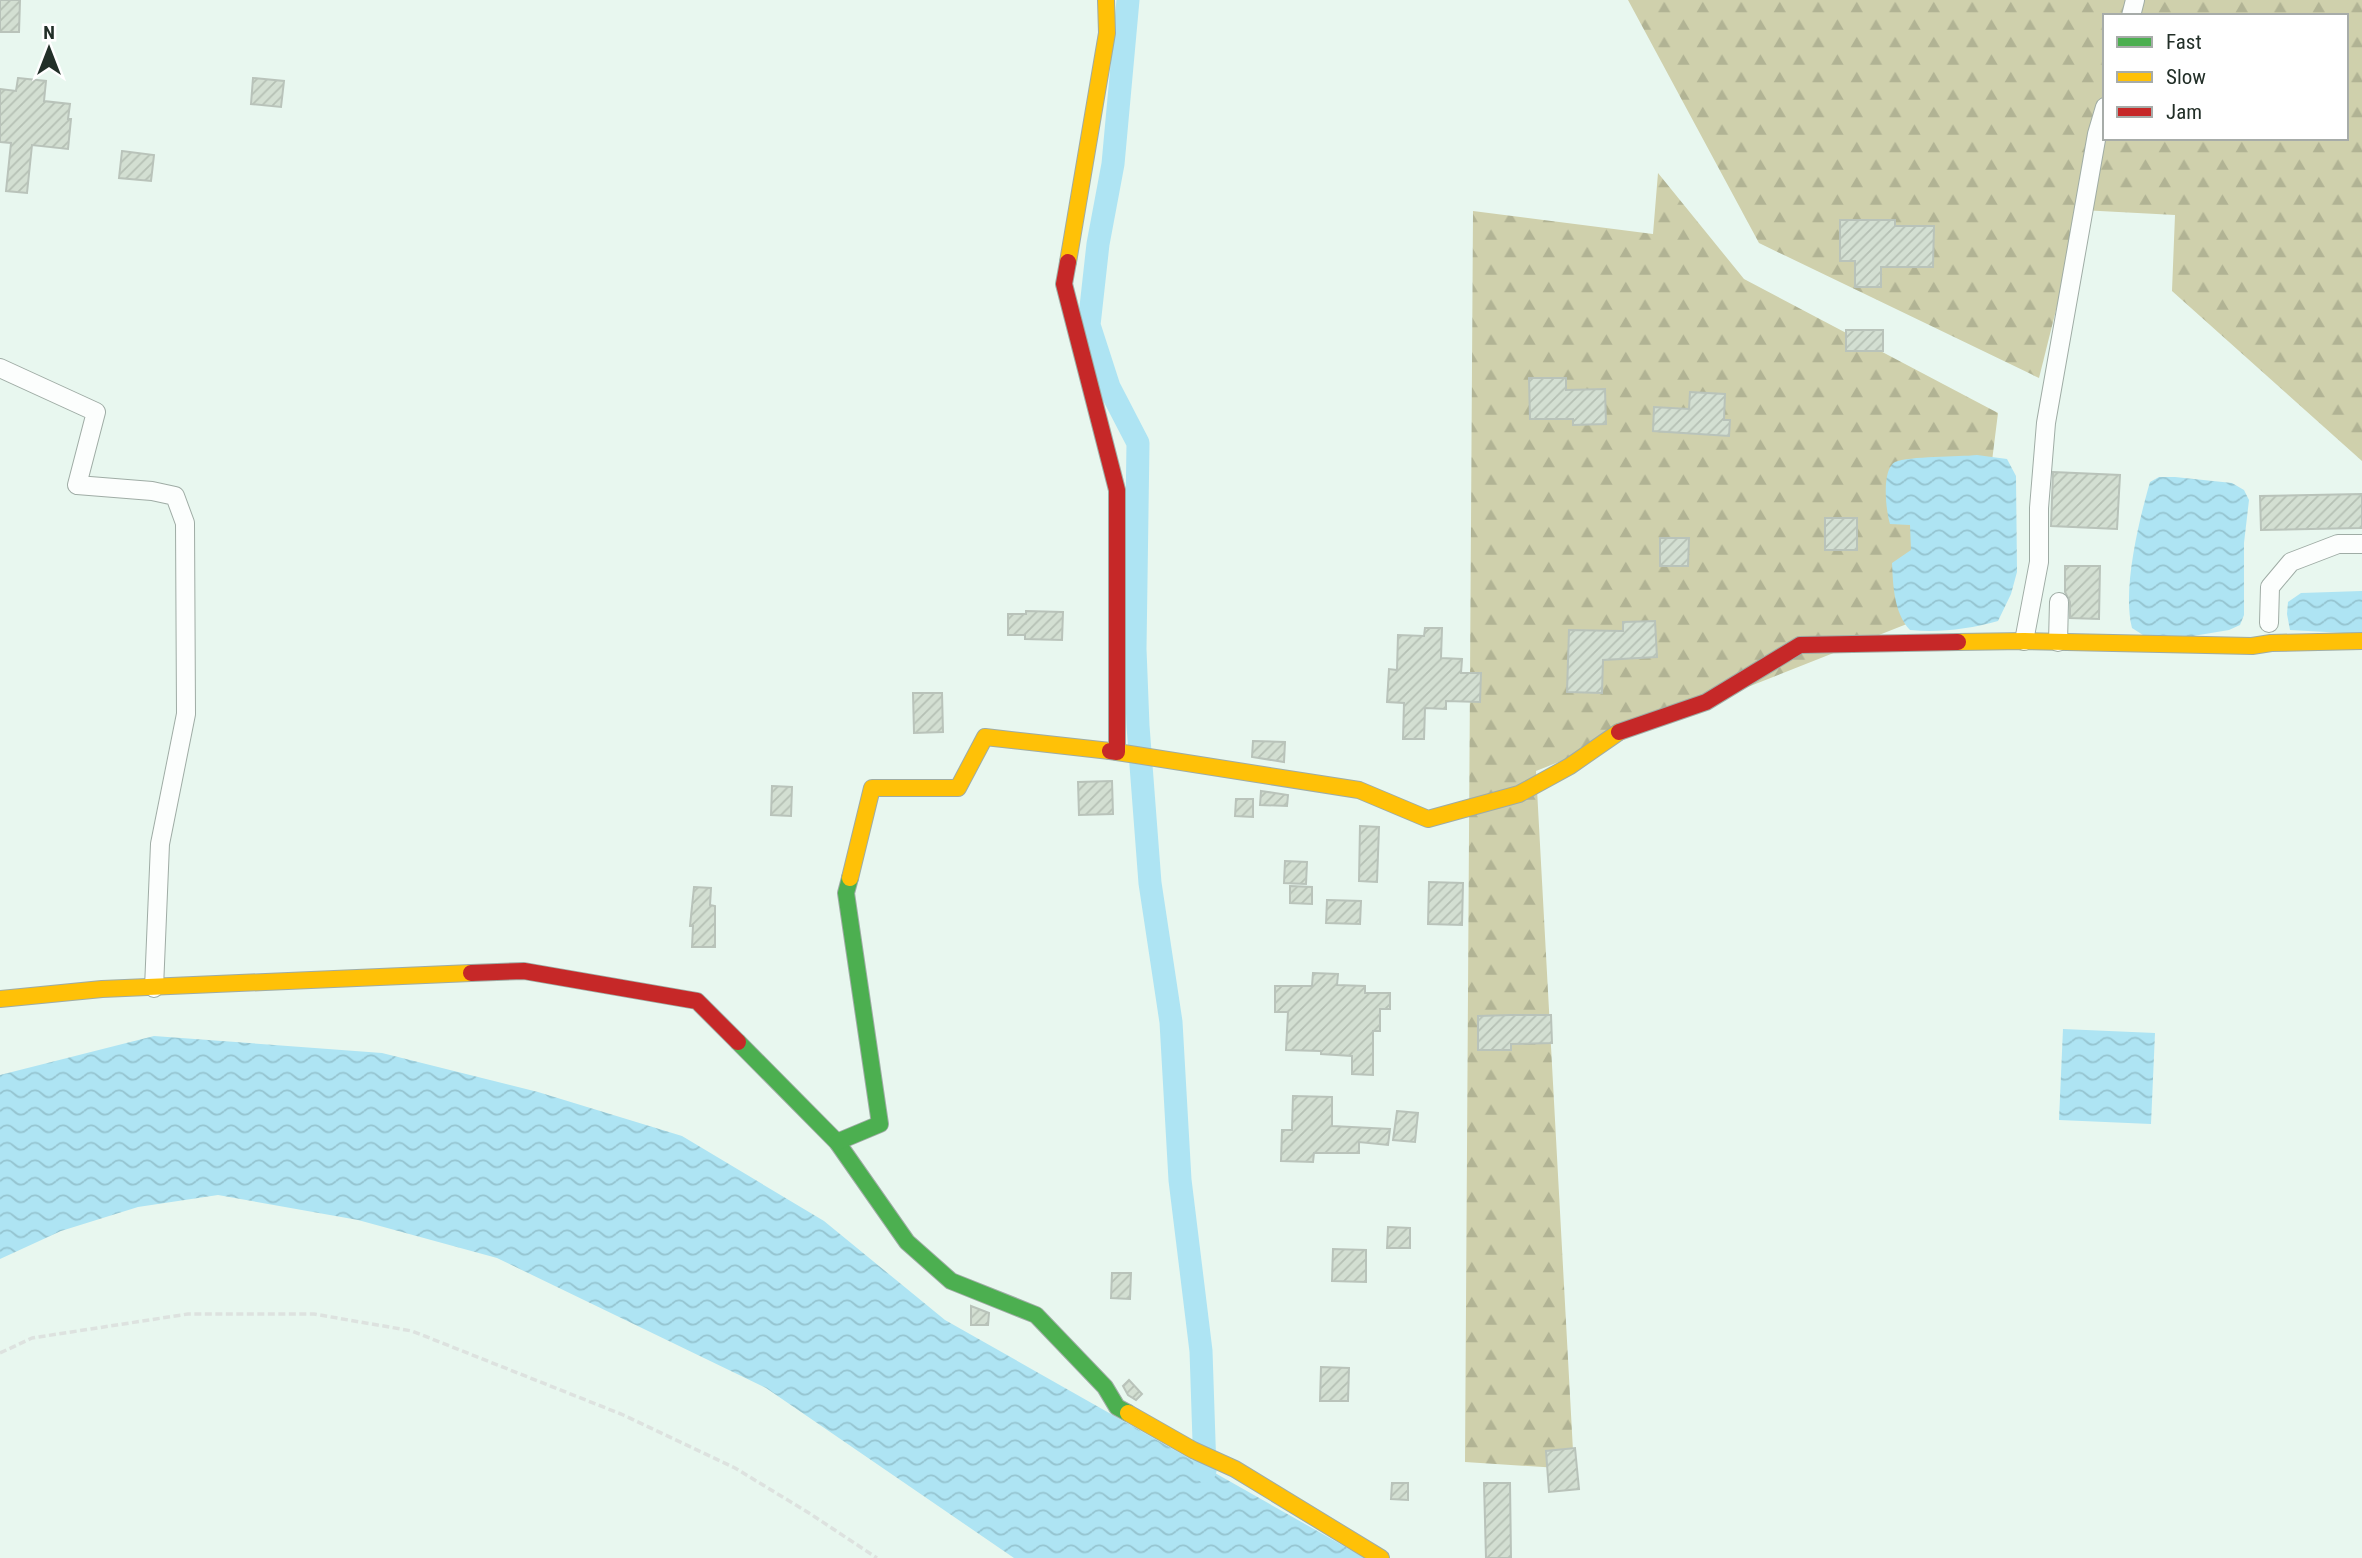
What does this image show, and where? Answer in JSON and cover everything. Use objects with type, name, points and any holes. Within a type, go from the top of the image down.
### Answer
[{"type":"street","points":[[1106,0],[1107,33],[1064,284],[1116,490],[1122,753]]},
{"type":"street","points":[[2024,641],[2039,562],[2039,508],[2046,423],[2097,134],[2103,114]]},
{"type":"street","points":[[0,368],[96,412],[77,485],[152,491],[175,496],[185,523],[186,715],[160,844],[154,988]]},
{"type":"street","points":[[2269,624],[2270,587],[2291,562],[2338,544],[2362,544]]},
{"type":"street","points":[[2058,642],[2059,602]]},
{"type":"street","points":[[837,1142],[880,1124],[846,893],[872,788],[958,788],[985,737],[1122,753],[1359,790],[1428,820],[1519,794],[1570,766],[1623,729],[1706,702],[1800,645],[2024,641],[2252,646],[2270,643],[2362,641]]},
{"type":"street","points":[[0,999],[102,989],[524,971],[697,1001],[837,1142],[907,1242],[951,1281],[1036,1315],[1105,1387],[1117,1407],[1193,1451],[1235,1469],[1381,1558]]},
{"type":"path","points":[[0,1353],[32,1338],[188,1314],[314,1314],[412,1331],[621,1414],[735,1468],[877,1558]]},
{"type":"green space","points":[[1628,0],[2362,0],[2362,461],[2172,291],[2175,215],[2081,210],[2039,378],[1759,243]]},
{"type":"green space","points":[[1658,173],[1744,279],[1998,413],[1975,597],[1536,771],[1574,1469],[1465,1462],[1473,211],[1653,234]]},
{"type":"water","points":[[1977,455],[2007,459],[2016,476],[2017,572],[2011,594],[1998,621],[1954,630],[1910,630],[1898,607],[1892,563],[1911,550],[1910,525],[1890,524],[1886,501],[1888,473],[1895,462],[1902,460]]},
{"type":"water","points":[[2159,477],[2232,483],[2244,490],[2249,500],[2244,543],[2244,615],[2240,625],[2229,630],[2193,636],[2143,635],[2132,628],[2129,594],[2133,555],[2150,482]]},
{"type":"water","points":[[2362,591],[2362,634],[2290,630],[2288,602],[2301,593]]},
{"type":"water","points":[[2063,1029],[2155,1033],[2151,1124],[2059,1120]]},
{"type":"water","points":[[154,1036],[382,1053],[538,1092],[682,1136],[824,1221],[945,1320],[1365,1558],[1014,1558],[766,1388],[497,1258],[358,1220],[218,1195],[138,1207],[61,1231],[0,1259],[0,1075]]},
{"type":"building","points":[[0,0],[20,0],[19,32],[0,32]]},
{"type":"building","points":[[18,78],[46,81],[44,101],[70,104],[68,149],[32,145],[27,193],[6,191],[11,143],[0,142],[0,89],[16,91]]},
{"type":"building","points":[[253,78],[284,81],[281,107],[251,104]]},
{"type":"building","points":[[122,151],[154,155],[151,181],[119,178]]},
{"type":"building","points":[[1840,220],[1895,220],[1895,226],[1934,226],[1933,267],[1881,267],[1881,287],[1855,287],[1855,261],[1840,261]]},
{"type":"building","points":[[1846,330],[1883,330],[1883,351],[1846,351]]},
{"type":"building","points":[[1529,378],[1566,378],[1566,390],[1605,389],[1606,424],[1573,425],[1573,419],[1530,419]]},
{"type":"building","points":[[1690,392],[1725,394],[1724,420],[1730,420],[1729,436],[1653,431],[1654,407],[1689,409]]},
{"type":"building","points":[[2053,472],[2120,475],[2117,529],[2051,526]]},
{"type":"building","points":[[2362,494],[2362,528],[2261,530],[2260,496]]},
{"type":"building","points":[[1825,518],[1857,518],[1857,550],[1825,550]]},
{"type":"building","points":[[1660,538],[1689,538],[1688,566],[1660,566]]},
{"type":"building","points":[[2065,566],[2100,566],[2099,619],[2070,618],[2070,602],[2065,592]]},
{"type":"building","points":[[1026,611],[1063,612],[1062,640],[1025,639],[1025,635],[1008,635],[1008,614],[1026,614]]},
{"type":"building","points":[[1655,621],[1657,657],[1603,660],[1602,693],[1567,692],[1569,630],[1623,631],[1623,622]]},
{"type":"building","points":[[1425,628],[1442,628],[1441,658],[1462,659],[1461,673],[1481,673],[1480,702],[1446,701],[1446,709],[1425,708],[1424,739],[1403,739],[1404,703],[1387,702],[1389,669],[1397,670],[1398,635],[1424,636]]},
{"type":"building","points":[[913,693],[942,693],[943,732],[914,733]]},
{"type":"building","points":[[1253,741],[1285,742],[1284,762],[1252,757]]},
{"type":"building","points":[[1112,781],[1113,814],[1079,815],[1078,782]]},
{"type":"building","points":[[772,786],[792,787],[791,816],[771,815]]},
{"type":"building","points":[[1261,791],[1288,795],[1287,806],[1260,805]]},
{"type":"building","points":[[1236,799],[1253,799],[1253,817],[1235,816]]},
{"type":"building","points":[[1360,826],[1379,827],[1377,882],[1359,881]]},
{"type":"building","points":[[1285,861],[1307,862],[1306,884],[1284,883]]},
{"type":"building","points":[[1429,882],[1463,883],[1462,925],[1428,924]]},
{"type":"building","points":[[1290,886],[1312,887],[1312,904],[1290,903]]},
{"type":"building","points":[[694,887],[711,888],[710,905],[715,906],[715,947],[692,947],[693,926],[690,926]]},
{"type":"building","points":[[1327,900],[1361,901],[1360,924],[1326,923]]},
{"type":"building","points":[[1313,973],[1338,974],[1337,985],[1365,986],[1365,993],[1390,993],[1390,1009],[1380,1009],[1380,1031],[1373,1031],[1373,1075],[1352,1074],[1352,1056],[1321,1054],[1321,1051],[1286,1050],[1288,1012],[1275,1012],[1275,986],[1312,986]]},
{"type":"building","points":[[1551,1015],[1552,1043],[1511,1044],[1511,1050],[1478,1050],[1478,1016]]},
{"type":"building","points":[[1293,1096],[1332,1097],[1332,1126],[1390,1129],[1388,1145],[1359,1142],[1359,1153],[1314,1153],[1313,1162],[1281,1161],[1282,1130],[1292,1130]]},
{"type":"building","points":[[1397,1111],[1418,1113],[1415,1142],[1393,1140]]},
{"type":"building","points":[[1388,1227],[1410,1228],[1410,1248],[1387,1248]]},
{"type":"building","points":[[1333,1249],[1366,1250],[1366,1282],[1332,1281]]},
{"type":"building","points":[[1112,1273],[1131,1273],[1130,1299],[1111,1298]]},
{"type":"building","points":[[971,1306],[989,1313],[988,1325],[971,1325]]},
{"type":"building","points":[[1321,1367],[1349,1368],[1348,1401],[1320,1401]]},
{"type":"building","points":[[1129,1380],[1142,1394],[1136,1400],[1128,1395],[1123,1386]]},
{"type":"building","points":[[1575,1448],[1579,1489],[1549,1492],[1546,1451]]},
{"type":"building","points":[[1392,1483],[1408,1483],[1408,1500],[1391,1499]]},
{"type":"building","points":[[1484,1483],[1510,1483],[1511,1558],[1486,1558]]},
{"type":"waterway","points":[[1128,0],[1113,164],[1098,244],[1089,325],[1109,387],[1138,443],[1135,649],[1138,726],[1150,883],[1171,1022],[1180,1180],[1201,1351],[1205,1471]]},
{"type":"traffic: fast","points":[[837,1142],[880,1124],[846,893],[850,878]]},
{"type":"traffic: fast","points":[[738,1042],[837,1142],[907,1242],[951,1281],[1036,1315],[1105,1387],[1117,1407],[1128,1413]]},
{"type":"traffic: slow","points":[[1068,262],[1107,33],[1106,0]]},
{"type":"traffic: slow","points":[[1958,642],[2252,646],[2271,643],[2362,641]]},
{"type":"traffic: slow","points":[[1117,752],[1359,790],[1428,819],[1519,794],[1570,766],[1619,732]]},
{"type":"traffic: slow","points":[[850,878],[872,788],[958,788],[985,737],[1110,751]]},
{"type":"traffic: slow","points":[[0,999],[102,989],[471,973]]},
{"type":"traffic: slow","points":[[1128,1413],[1193,1450],[1235,1469],[1381,1558]]},
{"type":"traffic: jam","points":[[1068,262],[1064,284],[1117,490],[1117,752],[1110,751]]},
{"type":"traffic: jam","points":[[1619,732],[1706,702],[1800,645],[1958,642]]},
{"type":"traffic: jam","points":[[471,973],[524,971],[697,1001],[738,1042]]}]
